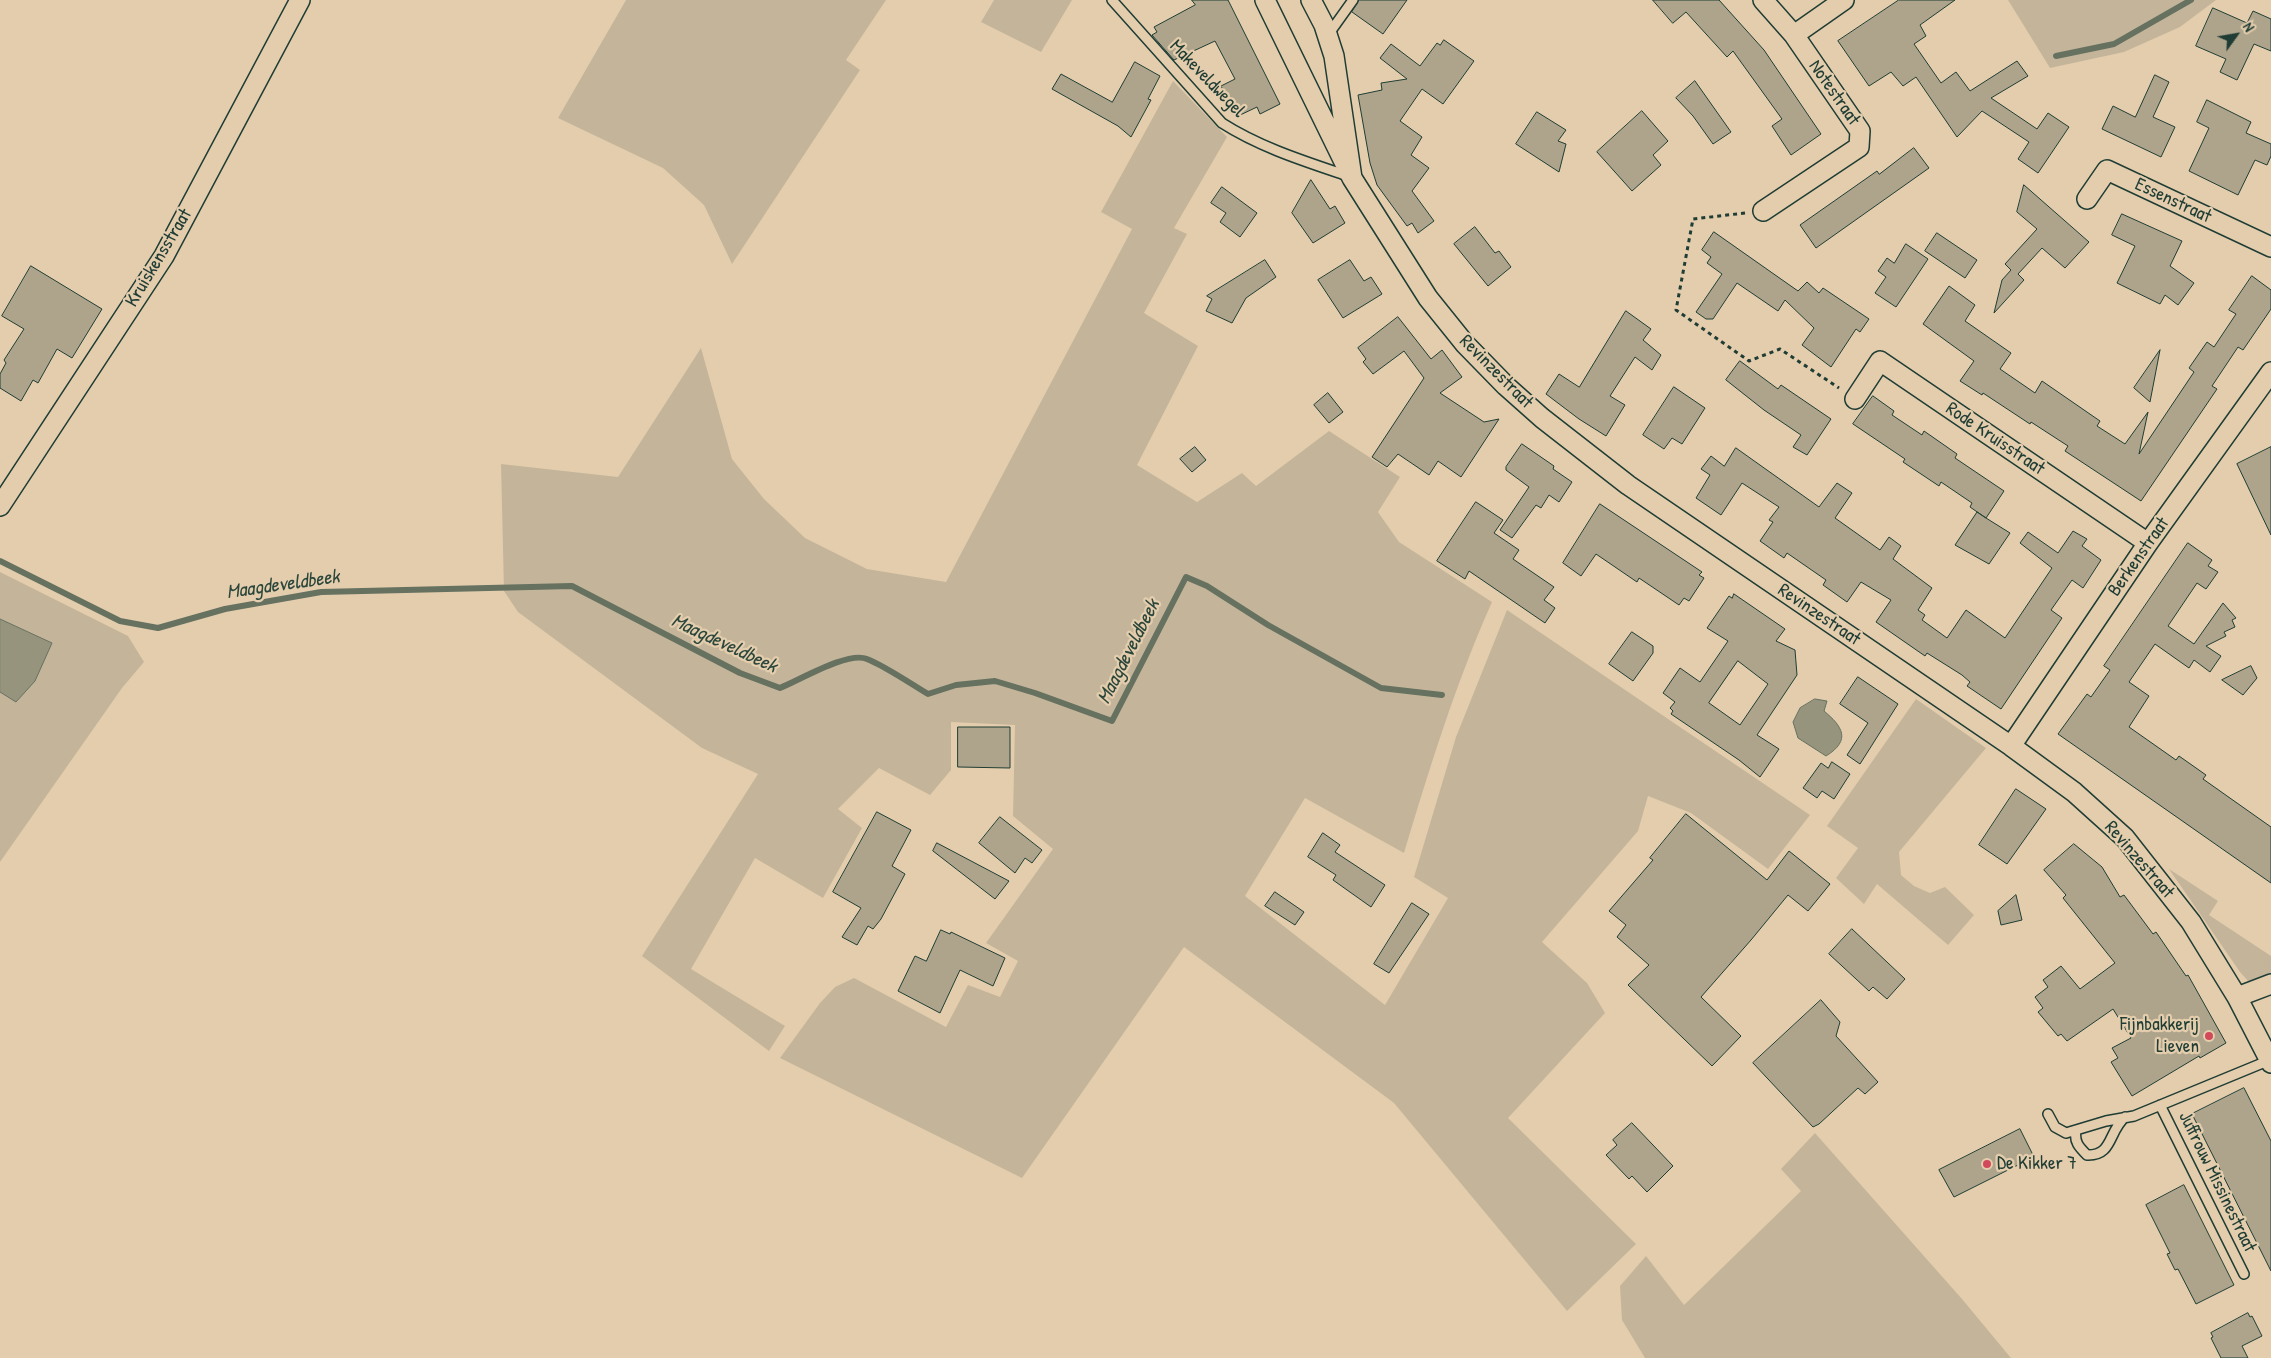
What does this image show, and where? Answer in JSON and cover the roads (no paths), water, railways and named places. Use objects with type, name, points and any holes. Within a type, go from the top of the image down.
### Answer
[{"type":"street","name":"Kruiskensstraat","points":[[0,506],[164,256],[300,0]]},
{"type":"street","name":"Revinzestraat","points":[[1265,0],[1352,178],[1428,298],[1465,344],[1506,386],[1542,418],[1628,486],[2011,746],[2074,792],[2125,838],[2192,922],[2237,997],[2270,1061]]},
{"type":"street","name":"Revinzestraat","points":[[1311,0],[1327,35],[1334,56],[1352,178]]},
{"type":"street","name":"Notestraat","points":[[1762,211],[1859,147],[1860,131],[1794,35],[1763,0]]},
{"type":"street","points":[[1794,35],[1844,0]]},
{"type":"street","name":"Essenstraat","points":[[2087,199],[2107,170],[2271,247]]},
{"type":"street","name":"Rode Kruisstraat","points":[[1855,399],[1880,361],[2148,543]]},
{"type":"street","name":"Berkenstraat","points":[[2011,746],[2148,543],[2271,372]]},
{"type":"street","points":[[2237,997],[2271,984]]},
{"type":"lane","name":"Makeveldwegel","points":[[1112,0],[1222,123],[1249,138],[1352,178]]},
{"type":"lane","points":[[1327,35],[1353,0]]},
{"type":"lane","name":"Juffrouw Missinestraat","points":[[2076,1131],[2160,1105],[2270,1061]]},
{"type":"lane","name":"Juffrouw Missinestraat","points":[[2160,1105],[2244,1274]]},
{"type":"lane","points":[[2048,1114],[2055,1126],[2066,1133],[2076,1131],[2076,1142],[2087,1155],[2098,1155],[2105,1151],[2113,1132],[2125,1117]]},
{"type":"waterway","name":"Maagdeveldbeek","points":[[2056,56],[2114,44],[2191,0]]},
{"type":"waterway","name":"Maagdeveldbeek","points":[[0,561],[120,621],[158,628],[225,609],[321,592],[572,586],[740,673],[780,688],[836,663],[859,658],[867,659],[882,666],[928,694],[956,685],[995,681],[1035,693],[1112,721],[1186,577],[1207,586],[1268,625],[1381,688],[1442,695]]},
{"type":"place","name":"Fijnbakkerij Lieven","points":[[2209,1036]]},
{"type":"place","name":"De Kikker 7","points":[[1987,1164]]}]
